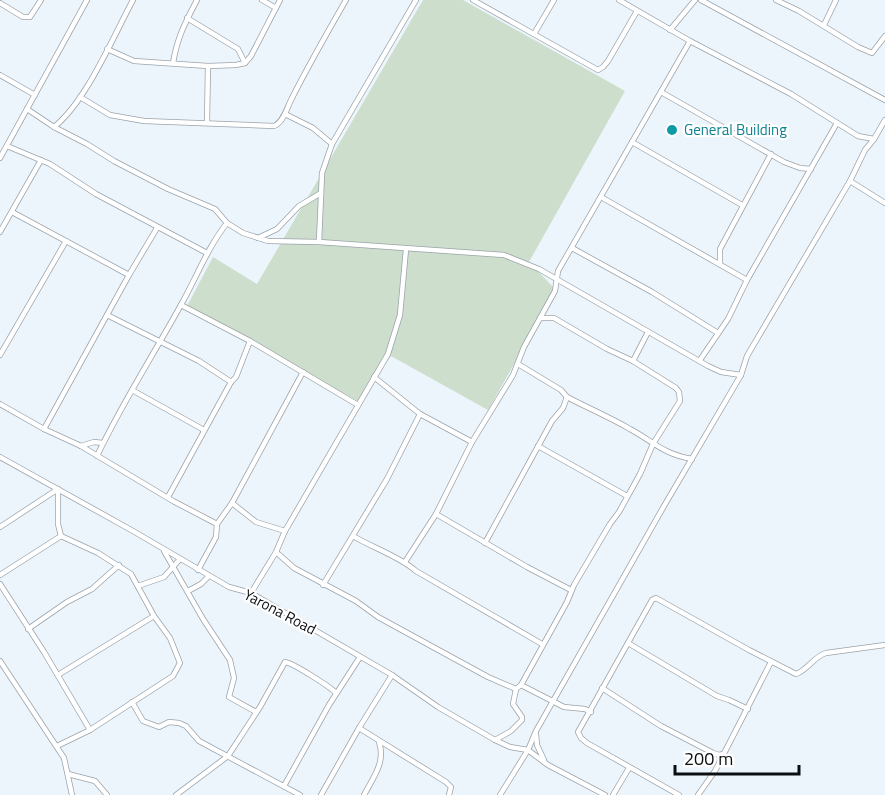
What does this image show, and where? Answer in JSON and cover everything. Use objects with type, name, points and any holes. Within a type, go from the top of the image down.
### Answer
[{"type":"street","points":[[0,3],[23,16],[30,17],[40,0]]},
{"type":"street","points":[[0,158],[87,0]]},
{"type":"street","points":[[54,127],[80,97],[134,0]]},
{"type":"street","points":[[173,63],[176,42],[197,0]]},
{"type":"street","points":[[262,0],[276,8]]},
{"type":"street","points":[[107,50],[134,61],[208,66],[245,63],[251,56],[280,0]]},
{"type":"street","points":[[80,97],[110,116],[144,121],[207,122],[269,127],[278,124],[346,0]]},
{"type":"street","points":[[319,242],[322,173],[335,136],[416,0]]},
{"type":"street","points":[[473,0],[484,3],[598,70],[608,62],[637,11]]},
{"type":"street","points":[[534,34],[554,0]]},
{"type":"street","points":[[618,0],[791,94],[858,136],[874,139]]},
{"type":"street","points":[[670,30],[695,0]]},
{"type":"street","points":[[701,0],[885,100]]},
{"type":"street","points":[[776,0],[872,53],[885,36]]},
{"type":"street","points":[[824,25],[836,0]]},
{"type":"street","points":[[187,18],[238,49],[245,63]]},
{"type":"street","points":[[405,561],[436,514],[472,442],[513,375],[524,347],[555,291],[555,279],[690,41]]},
{"type":"street","points":[[207,122],[208,66]]},
{"type":"street","points":[[0,75],[35,95]]},
{"type":"street","points":[[661,92],[792,165],[811,170]]},
{"type":"street","points":[[27,109],[54,127],[168,189],[215,209],[227,223],[243,233],[268,241],[319,242],[504,255],[539,269],[708,366],[721,372],[741,375]]},
{"type":"street","points":[[285,114],[313,128],[332,144]]},
{"type":"street","points":[[500,795],[528,750],[536,731],[741,375],[747,356],[850,181],[865,150],[885,120]]},
{"type":"street","points":[[700,360],[737,303],[747,280],[837,123]]},
{"type":"street","points":[[325,137],[335,136]]},
{"type":"street","points":[[632,142],[742,205]]},
{"type":"street","points":[[7,146],[40,159],[96,194],[207,253]]},
{"type":"street","points":[[704,254],[715,251],[771,154]]},
{"type":"street","points":[[0,232],[40,159]]},
{"type":"street","points":[[850,181],[885,203]]},
{"type":"street","points":[[258,238],[277,229],[299,206],[321,193]]},
{"type":"street","points":[[602,196],[747,280]]},
{"type":"street","points":[[12,212],[129,275]]},
{"type":"street","points":[[97,456],[168,326],[182,305],[207,253],[227,223]]},
{"type":"street","points":[[44,429],[129,275],[158,228]]},
{"type":"street","points":[[0,355],[66,241]]},
{"type":"street","points":[[572,248],[652,292],[718,333]]},
{"type":"street","points":[[251,593],[388,354],[397,329],[406,249]]},
{"type":"street","points":[[715,251],[720,263]]},
{"type":"street","points":[[548,304],[554,318]]},
{"type":"street","points":[[182,305],[250,341],[358,405]]},
{"type":"street","points":[[107,315],[199,361],[231,382]]},
{"type":"street","points":[[495,740],[522,720],[513,704],[516,689],[521,685],[567,602],[571,590],[640,474],[653,444],[680,401],[676,388],[633,361],[554,318],[540,318]]},
{"type":"street","points":[[633,361],[648,332]]},
{"type":"street","points":[[168,497],[231,382],[236,377],[250,341]]},
{"type":"street","points":[[518,364],[567,396],[632,430],[672,455],[692,459]]},
{"type":"street","points":[[198,570],[216,537],[217,524],[232,503],[303,372]]},
{"type":"street","points":[[374,377],[420,414],[472,442]]},
{"type":"street","points":[[132,390],[204,430]]},
{"type":"street","points":[[485,543],[552,421],[563,408],[567,396]]},
{"type":"street","points":[[0,404],[44,429],[81,446],[173,501],[217,524]]},
{"type":"street","points":[[323,585],[387,479],[420,414]]},
{"type":"street","points":[[81,446],[94,442],[103,443]]},
{"type":"street","points":[[538,446],[627,496]]},
{"type":"street","name":"Yarona Road","points":[[0,457],[229,587],[251,593],[392,675],[438,707],[495,740],[510,747],[528,750]]},
{"type":"street","points":[[0,527],[58,489]]},
{"type":"street","points":[[57,746],[90,730],[172,676],[180,663],[170,638],[154,616],[131,574],[119,565],[61,536],[58,524],[58,489]]},
{"type":"street","points":[[232,503],[256,522],[285,531]]},
{"type":"street","points":[[436,514],[571,590]]},
{"type":"street","points":[[0,575],[61,536]]},
{"type":"street","points":[[353,536],[394,558],[405,561],[416,571],[542,644]]},
{"type":"street","points":[[162,549],[202,619],[230,660],[234,678],[229,697],[256,712]]},
{"type":"street","points":[[276,552],[294,568],[323,585],[479,672],[516,689]]},
{"type":"street","points":[[138,586],[164,577],[180,559]]},
{"type":"street","points":[[28,629],[92,589],[119,565]]},
{"type":"street","points":[[188,591],[201,584],[209,576]]},
{"type":"street","points":[[0,584],[90,730]]},
{"type":"street","points":[[679,795],[587,743],[578,732],[651,602],[656,598],[796,674],[803,671],[818,656],[826,653],[885,645]]},
{"type":"street","points":[[58,675],[154,616]]},
{"type":"street","points":[[628,643],[717,696],[748,709]]},
{"type":"street","points":[[284,786],[336,693],[360,657]]},
{"type":"street","points":[[0,661],[64,758],[72,795]]},
{"type":"street","points":[[176,795],[228,756],[285,662],[289,662],[302,672],[326,684],[336,693]]},
{"type":"street","points":[[698,795],[748,709],[771,662]]},
{"type":"street","points":[[321,795],[392,675]]},
{"type":"street","points":[[521,685],[564,707],[585,709],[591,712]]},
{"type":"street","points":[[602,688],[661,726],[713,753],[723,754]]},
{"type":"street","points":[[132,702],[143,721],[159,728],[169,722],[186,726],[199,741],[300,795]]},
{"type":"street","points":[[359,728],[446,782],[451,787],[449,795]]},
{"type":"street","points":[[536,731],[537,745],[548,765]]},
{"type":"street","points":[[364,795],[382,759],[379,742]]},
{"type":"street","points":[[528,750],[548,765],[605,795]]},
{"type":"street","points":[[613,795],[630,768]]},
{"type":"street","points":[[68,774],[95,781],[107,795]]},
{"type":"green space","points":[[423,0],[463,0],[625,91],[529,262],[556,290],[488,410],[391,356],[358,401],[186,308],[213,257],[257,284]]},
{"type":"place","name":"General Building","points":[[672,130]]}]
